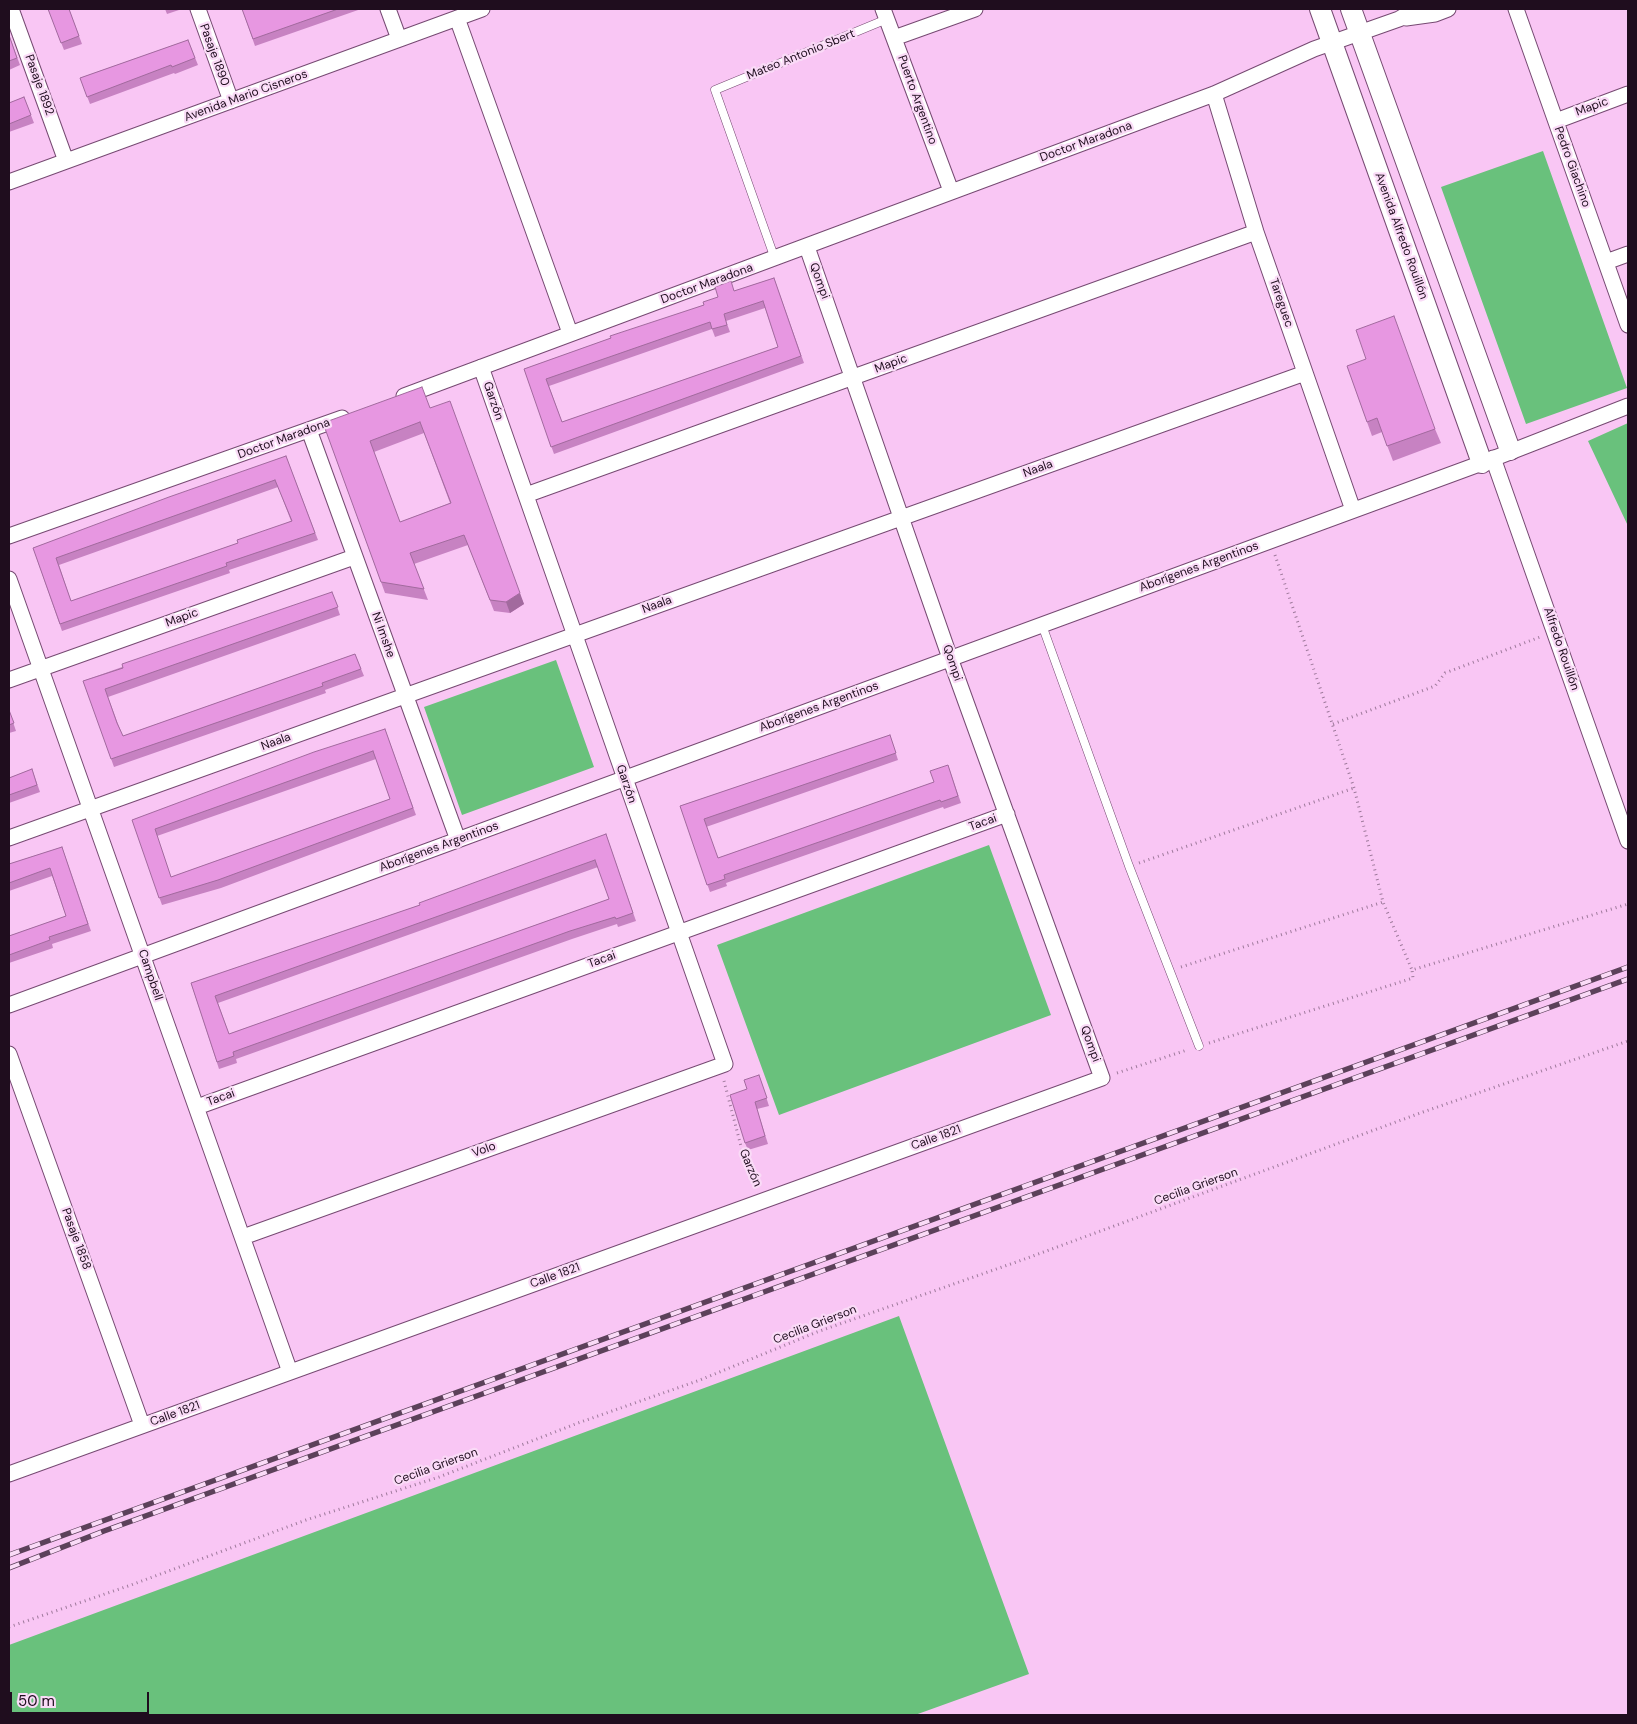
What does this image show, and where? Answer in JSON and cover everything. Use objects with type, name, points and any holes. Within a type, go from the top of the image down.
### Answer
[{"type":"street","name":"Pasaje 1892","points":[[11,9],[66,161]]},
{"type":"street","name":"Pasaje 1890","points":[[198,9],[231,101]]},
{"type":"street","points":[[388,9],[399,40]]},
{"type":"street","name":"Avenida Mario Cisneros","points":[[9,182],[482,9]]},
{"type":"street","points":[[894,38],[975,9]]},
{"type":"street","name":"Avenida Alfredo Rouillón","points":[[1320,9],[1495,457]]},
{"type":"street","points":[[1351,9],[1495,457]]},
{"type":"street","name":"Doctor Maradona","points":[[390,400],[775,259],[951,191],[1214,94],[1332,43],[1399,19],[1416,9]]},
{"type":"street","name":"Doctor Maradona","points":[[1399,19],[1435,14],[1448,9]]},
{"type":"street","name":"Pedro Giachino","points":[[1516,9],[1628,325]]},
{"type":"street","name":"Puerto Argentino","points":[[885,14],[951,191]]},
{"type":"street","points":[[457,18],[570,333]]},
{"type":"street","name":"Tareguec","points":[[1214,94],[1256,232],[1353,510]]},
{"type":"street","name":"Mapic","points":[[1556,121],[1628,94]]},
{"type":"street","name":"Mapic","points":[[526,495],[1256,232]]},
{"type":"street","name":"Qompi","points":[[807,247],[903,518],[950,658],[1102,1078]]},
{"type":"street","points":[[1606,262],[1628,254]]},
{"type":"street","name":"Garzón","points":[[481,368],[725,1064]]},
{"type":"street","name":"Naala","points":[[9,838],[1305,374]]},
{"type":"street","name":"Aborígenes Argentinos","points":[[9,1006],[1270,541],[1628,406]]},
{"type":"street","name":"Doctor Maradona","points":[[9,536],[354,414]]},
{"type":"street","name":"Ni Imshe","points":[[309,430],[458,840]]},
{"type":"street","name":"Alfredo Rouillón","points":[[1495,457],[1628,841]]},
{"type":"street","name":"Mapic","points":[[9,680],[354,557]]},
{"type":"street","name":"Campbell","points":[[9,579],[290,1372]]},
{"type":"street","name":"Tacai","points":[[197,1107],[1007,814]]},
{"type":"street","name":"Pasaje 1858","points":[[9,1054],[142,1425]]},
{"type":"street","name":"Volo","points":[[243,1237],[725,1064]]},
{"type":"street","name":"Calle 1821","points":[[9,1474],[1102,1078]]},
{"type":"lane","name":"Mateo Antonio Sbert","points":[[775,259],[714,90],[885,14]]},
{"type":"lane","points":[[1042,625],[1129,866],[1199,1046]]},
{"type":"path","points":[[1102,1078],[1413,978],[1412,970],[1383,902],[1354,788],[1334,724],[1270,541]]},
{"type":"path","points":[[1334,724],[1435,686],[1445,673],[1555,632]]},
{"type":"path","points":[[1129,866],[1354,788]]},
{"type":"path","points":[[1171,970],[1383,902]]},
{"type":"path","points":[[1412,970],[1628,904]]},
{"type":"path","name":"Cecilia Grierson","points":[[9,1627],[132,1585],[306,1520],[439,1477],[578,1423],[700,1380],[817,1332],[1032,1257],[1423,1112],[1628,1042]]},
{"type":"path","name":"Garzón","points":[[725,1064],[724,1084],[743,1154],[764,1200]]},
{"type":"green space","points":[[1543,151],[1627,388],[1526,424],[1441,187]]},
{"type":"green space","points":[[1628,423],[1628,526],[1588,441]]},
{"type":"green space","points":[[556,660],[594,767],[462,815],[424,707]]},
{"type":"green space","points":[[989,845],[1051,1015],[779,1115],[717,945]]},
{"type":"green space","points":[[899,1316],[1029,1674],[915,1715],[9,1715],[9,1645]]},
{"type":"building","points":[[48,9],[69,9],[79,36],[61,43]]},
{"type":"building","points":[[242,9],[338,9],[253,39]]},
{"type":"building","points":[[9,35],[17,58],[9,61]]},
{"type":"building","points":[[188,40],[195,58],[172,67],[171,65],[87,97],[80,78]]},
{"type":"building","points":[[24,97],[31,115],[9,124],[9,103]]},
{"type":"building","points":[[774,278],[801,356],[551,447],[524,369],[611,338],[610,336],[704,305],[703,302],[718,297],[715,287],[731,281],[734,291]],"holes":[[[763,301],[778,347],[562,422],[546,379],[710,322],[712,329],[727,325],[724,314]]]},
{"type":"building","points":[[1394,316],[1435,429],[1387,446],[1377,418],[1367,422],[1347,366],[1366,359],[1356,330]]},
{"type":"building","points":[[422,387],[430,408],[450,401],[520,593],[506,602],[490,600],[464,535],[410,553],[424,589],[381,582],[323,423]],"holes":[[[420,422],[451,503],[400,522],[370,441]]]},
{"type":"building","points":[[286,456],[315,533],[226,563],[227,566],[60,624],[33,548]],"holes":[[[275,480],[292,521],[237,540],[238,543],[71,601],[56,558]]]},
{"type":"building","points":[[332,592],[338,607],[105,689],[117,723],[123,736],[355,654],[361,669],[322,683],[323,686],[111,759],[83,681],[123,668],[122,664]]},
{"type":"building","points":[[9,710],[14,723],[9,725]]},
{"type":"building","points":[[385,729],[413,808],[218,880],[159,898],[132,820],[314,752]],"holes":[[[373,751],[390,799],[171,877],[155,829]]]},
{"type":"building","points":[[890,735],[896,753],[704,819],[718,858],[934,782],[930,771],[948,765],[958,796],[941,802],[940,800],[724,875],[725,879],[707,885],[680,806]]},
{"type":"building","points":[[32,769],[37,785],[9,795],[9,778]]},
{"type":"building","points":[[606,834],[633,913],[570,931],[233,1052],[234,1056],[217,1062],[191,983],[420,905],[419,903]],"holes":[[[595,860],[609,899],[229,1034],[215,996]]]},
{"type":"building","points":[[62,847],[88,924],[49,937],[50,940],[9,955],[9,936],[66,916],[50,868],[9,883],[9,864]]},
{"type":"building","points":[[759,1075],[767,1098],[755,1102],[765,1136],[745,1143],[730,1095],[747,1089],[744,1080]]},
{"type":"railway","points":[[9,1555],[1628,967]]},
{"type":"railway","points":[[9,1568],[104,1531],[1628,979]]}]
